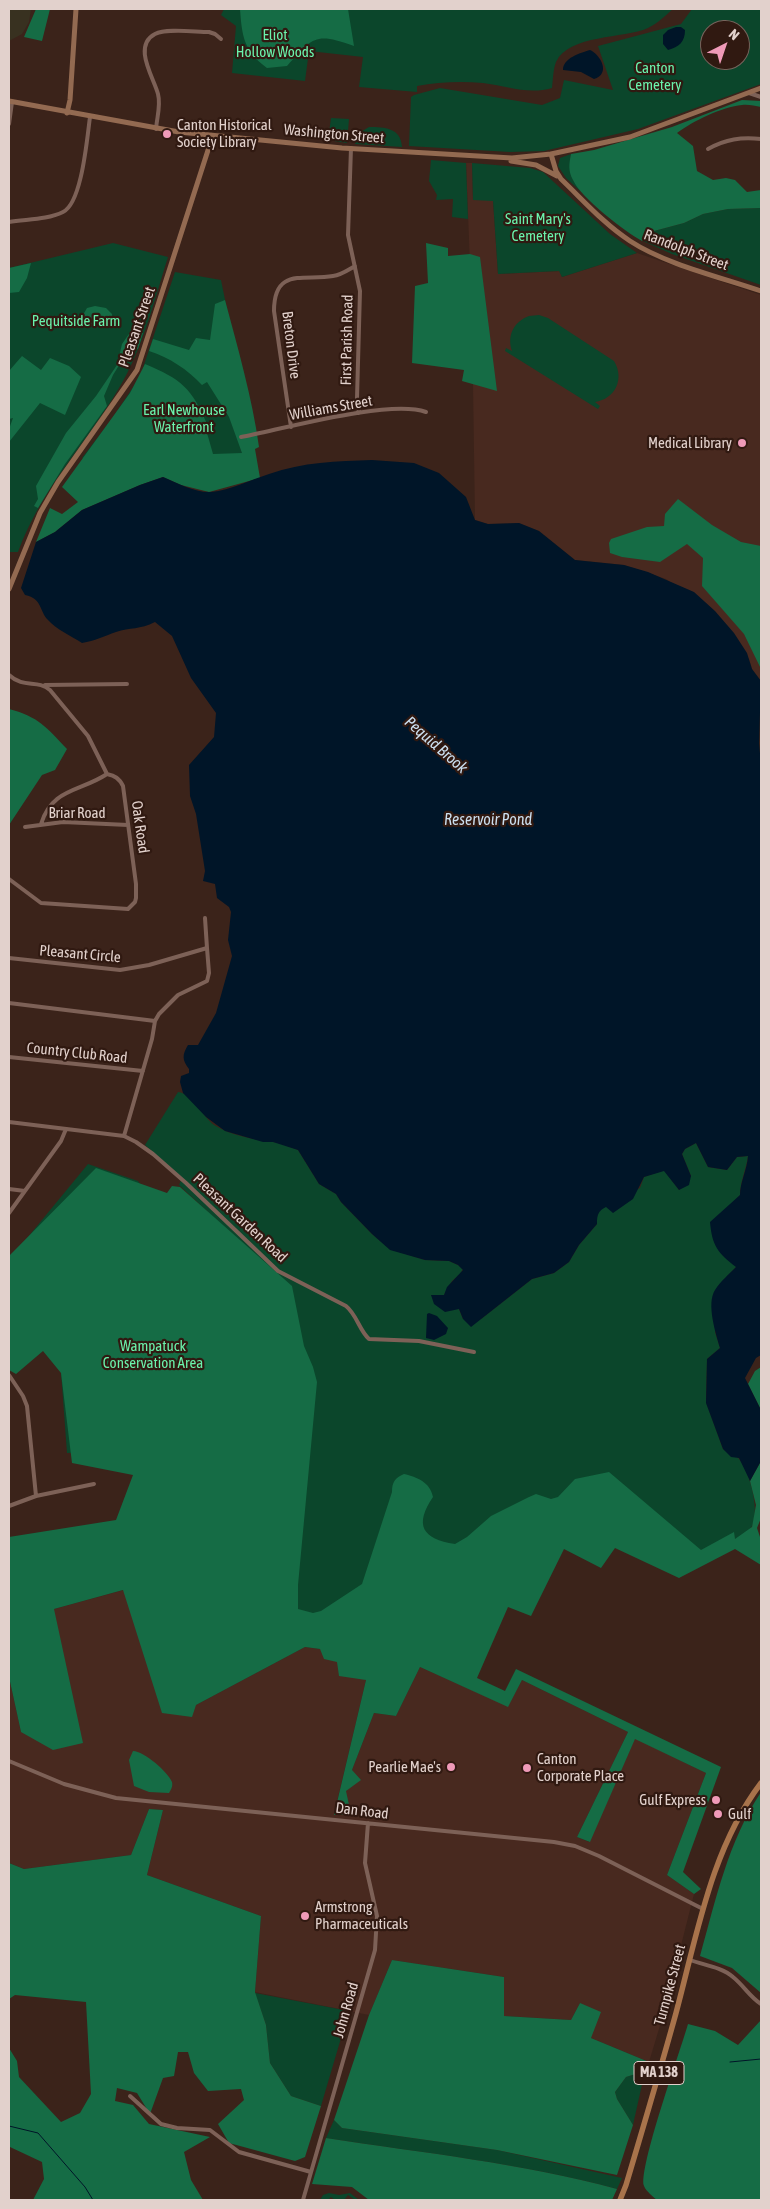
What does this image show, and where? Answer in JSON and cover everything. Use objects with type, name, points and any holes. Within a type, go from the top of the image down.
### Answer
[{"type":"main road","points":[[67,113],[70,100],[76,9]]},
{"type":"main road","name":"Washington Street","points":[[10,101],[156,129],[351,148],[512,158],[544,156],[630,137],[761,88]]},
{"type":"main road","name":"Pleasant Street","points":[[9,590],[40,513],[58,482],[137,370],[210,144],[211,135]]},
{"type":"main road","name":"Randolph Street","points":[[551,154],[561,180],[609,225],[639,246],[665,258],[761,292]]},
{"type":"main road","points":[[544,156],[546,164],[553,173]]},
{"type":"main road","name":"Washington Street","points":[[480,157],[488,160],[536,165],[553,173],[561,180]]},
{"type":"main road","name":"Turnpike Street","points":[[620,2200],[638,2145],[704,1909],[730,1834],[761,1783]]},
{"type":"street","points":[[156,129],[159,108],[158,94],[144,53],[149,39],[154,34],[164,32],[209,32],[221,39]]},
{"type":"street","points":[[748,93],[761,97]]},
{"type":"street","points":[[9,124],[10,101]]},
{"type":"street","points":[[9,222],[55,215],[65,212],[71,206],[79,185],[90,117]]},
{"type":"street","points":[[708,149],[730,139],[761,139]]},
{"type":"street","name":"First Parish Road","points":[[351,148],[348,235],[360,292],[357,398],[359,414]]},
{"type":"street","name":"Breton Drive","points":[[290,427],[274,311],[276,292],[286,282],[294,278],[301,276],[336,276],[355,266]]},
{"type":"street","name":"Williams Street","points":[[241,437],[359,414],[410,408],[426,412]]},
{"type":"street","points":[[9,674],[19,683],[44,685],[127,684]]},
{"type":"street","name":"Oak Road","points":[[9,879],[41,903],[128,909],[135,902],[136,884],[123,786],[115,776],[107,774],[88,736],[44,685]]},
{"type":"street","points":[[41,824],[48,807],[59,796],[94,782],[107,774]]},
{"type":"street","name":"Briar Road","points":[[26,827],[41,824],[77,822],[128,825]]},
{"type":"street","points":[[124,1136],[152,1039],[155,1021],[159,1014],[178,995],[207,982],[209,973],[205,918]]},
{"type":"street","name":"Pleasant Circle","points":[[9,958],[120,970],[149,965],[207,948]]},
{"type":"street","points":[[9,1003],[155,1021]]},
{"type":"street","name":"Country Club Road","points":[[9,1057],[143,1071]]},
{"type":"street","name":"Pleasant Garden Road","points":[[9,1122],[124,1136],[153,1154],[278,1271],[346,1306],[352,1311],[364,1334],[369,1339],[419,1341],[474,1352]]},
{"type":"street","points":[[9,1213],[61,1141],[66,1129]]},
{"type":"street","points":[[9,1189],[25,1191]]},
{"type":"street","points":[[9,1375],[23,1396],[27,1406],[36,1496]]},
{"type":"street","points":[[9,1506],[36,1496],[94,1484]]},
{"type":"street","name":"Dan Road","points":[[9,1761],[64,1784],[108,1796],[510,1837],[575,1846],[599,1856],[704,1909]]},
{"type":"street","name":"John Road","points":[[303,2200],[375,1950],[377,1916],[365,1863],[368,1823]]},
{"type":"street","points":[[690,1960],[733,1976],[752,1998],[761,2004]]},
{"type":"street","points":[[130,2096],[161,2124],[177,2128],[210,2130],[239,2152],[312,2172]]},
{"type":"shaded area","points":[[9,9],[31,9],[29,22],[22,34],[9,41]]},
{"type":"shaded area","points":[[466,163],[472,163],[473,200],[493,200],[498,274],[560,271],[562,277],[637,253],[761,295],[761,681],[752,669],[749,659],[675,585],[666,579],[624,565],[575,560],[539,531],[519,523],[488,524],[475,520],[472,316]]},
{"type":"shaded area","points":[[124,1590],[196,1705],[305,1647],[320,1649],[366,1680],[334,1814],[346,1791],[374,1713],[396,1716],[420,1667],[508,1706],[522,1680],[628,1732],[577,1837],[589,1842],[635,1738],[706,1773],[667,1875],[694,1894],[665,2009],[649,2062],[591,2038],[580,2003],[571,2020],[504,2016],[504,1977],[392,1960],[369,2015],[255,1992],[261,1916],[147,1875],[163,1810],[149,1809],[131,1855],[24,1869],[9,1863],[9,1677],[21,1732],[54,1609]]},
{"type":"green space","points":[[36,9],[50,9],[42,41],[24,37]]},
{"type":"green space","name":"Eliot Hollow Woods","points":[[224,9],[673,9],[648,28],[572,46],[556,62],[552,88],[535,91],[483,83],[450,82],[417,86],[417,92],[359,87],[363,57],[309,51],[305,81],[232,73],[236,26],[221,15]]},
{"type":"green space","name":"Eliot Hollow Woods","points":[[240,9],[348,9],[354,46],[331,39],[316,40],[309,43],[287,66],[267,68],[253,56],[246,43],[243,35]]},
{"type":"green space","name":"Canton Cemetery","points":[[692,9],[761,9],[761,84],[638,129],[544,151],[510,152],[409,146],[411,97],[414,95],[440,88],[542,105],[560,98],[564,80],[613,90],[598,46],[681,24]]},
{"type":"green space","points":[[742,100],[761,101],[761,107],[752,105],[734,106],[699,119],[677,133],[693,146],[697,171],[713,180],[726,178],[735,180],[747,192],[761,190],[761,208],[728,209],[703,214],[684,223],[654,231],[642,241],[614,222],[594,205],[571,177],[569,167],[571,154],[594,150],[672,127]]},
{"type":"green space","points":[[331,118],[349,119],[347,143],[328,140]]},
{"type":"green space","points":[[369,127],[381,127],[395,132],[399,136],[402,147],[355,144],[359,133]]},
{"type":"green space","points":[[571,154],[570,170],[580,191],[566,178],[558,166],[560,158]]},
{"type":"green space","points":[[431,160],[466,163],[468,219],[452,217],[453,199],[436,200],[437,195],[429,181]]},
{"type":"green space","name":"Saint Mary's Cemetery","points":[[472,163],[530,168],[543,172],[610,234],[637,253],[562,277],[559,271],[498,274],[493,201],[473,200]]},
{"type":"green space","points":[[761,208],[761,285],[672,254],[643,241],[654,231],[684,223],[703,214],[728,209]]},
{"type":"green space","name":"Pequitside Farm","points":[[113,243],[168,257],[147,324],[135,357],[119,388],[39,507],[18,552],[9,552],[9,268]]},
{"type":"green space","points":[[426,243],[448,248],[448,256],[470,254],[480,257],[497,391],[462,381],[464,370],[412,363],[415,286],[428,283]]},
{"type":"green space","points":[[31,263],[27,278],[19,292],[9,293],[9,268]]},
{"type":"green space","name":"Earl Newhouse Waterfront","points":[[175,272],[221,280],[253,438],[247,479],[162,474],[82,458],[140,377]]},
{"type":"green space","name":"Earl Newhouse Waterfront","points":[[225,300],[253,410],[259,447],[255,449],[260,478],[209,492],[181,485],[163,477],[82,510],[55,532],[36,542],[50,508],[62,514],[78,502],[62,487],[130,393],[145,364],[176,380],[190,393],[207,424],[205,426],[213,454],[242,453],[229,417],[207,382],[202,385],[178,365],[149,351],[153,339],[189,350],[196,338],[210,340],[215,304]]},
{"type":"green space","points":[[95,306],[106,308],[112,314],[112,322],[91,326],[83,321],[83,315],[87,308]]},
{"type":"green space","points":[[539,315],[548,318],[614,361],[618,375],[616,387],[608,397],[595,402],[600,406],[598,409],[505,351],[506,348],[512,351],[510,340],[515,326],[529,316]]},
{"type":"green space","points":[[131,331],[143,333],[138,349],[126,354],[113,375],[104,396],[107,406],[65,464],[38,508],[34,506],[38,499],[36,486],[66,433],[96,396],[117,365],[122,344]]},
{"type":"green space","points":[[22,356],[41,370],[50,358],[69,366],[81,377],[65,415],[40,403],[9,442],[9,429],[13,418],[9,419],[9,371]]},
{"type":"green space","points":[[678,499],[712,525],[741,542],[761,546],[761,669],[744,634],[702,586],[703,558],[687,544],[660,562],[622,557],[610,553],[609,543],[611,539],[647,527],[664,526],[665,514]]},
{"type":"green space","points":[[9,709],[35,719],[67,749],[55,770],[42,775],[9,825]]},
{"type":"green space","name":"Wampatuck Conservation Area","points":[[178,1092],[193,1101],[214,1125],[221,1129],[243,1136],[279,1143],[298,1150],[319,1184],[336,1194],[341,1202],[372,1234],[390,1249],[425,1260],[449,1261],[458,1265],[463,1269],[452,1281],[444,1295],[431,1295],[459,1309],[463,1319],[481,1319],[532,1279],[554,1273],[569,1262],[579,1245],[597,1224],[597,1215],[600,1209],[640,1188],[644,1177],[664,1170],[679,1190],[691,1176],[682,1154],[685,1149],[696,1143],[708,1167],[727,1170],[737,1157],[748,1156],[740,1195],[731,1205],[736,1267],[718,1286],[715,1332],[720,1348],[707,1359],[706,1402],[723,1449],[738,1458],[747,1473],[753,1493],[755,1513],[751,1528],[735,1541],[703,1559],[650,1531],[473,1539],[302,1629],[150,1449],[67,1453],[56,1305],[9,1260],[88,1164],[138,1181],[217,1285],[208,1212],[179,1185],[182,1178],[145,1145]]},
{"type":"green space","name":"Wampatuck Conservation Area","points":[[96,1168],[167,1193],[172,1186],[180,1187],[292,1286],[304,1346],[317,1382],[298,1585],[298,1609],[313,1613],[321,1611],[362,1584],[392,1492],[393,1483],[404,1474],[418,1479],[429,1488],[433,1497],[424,1515],[424,1529],[435,1538],[444,1542],[455,1544],[467,1537],[491,1516],[536,1494],[551,1499],[558,1497],[575,1479],[609,1472],[701,1550],[734,1532],[735,1539],[752,1527],[756,1505],[750,1481],[761,1461],[761,1518],[757,1528],[761,1540],[761,1565],[735,1549],[679,1578],[615,1548],[601,1568],[564,1549],[531,1616],[508,1607],[477,1678],[505,1691],[516,1669],[721,1767],[683,1872],[701,1889],[694,1894],[667,1875],[706,1773],[635,1739],[590,1842],[577,1837],[628,1732],[522,1680],[508,1707],[420,1667],[396,1716],[374,1713],[352,1770],[361,1780],[346,1791],[351,1814],[334,1815],[366,1680],[339,1676],[337,1662],[324,1659],[320,1649],[305,1647],[196,1705],[192,1717],[162,1713],[123,1590],[54,1609],[83,1743],[53,1750],[21,1732],[9,1677],[9,1537],[116,1520],[133,1475],[72,1463],[61,1373],[43,1351],[16,1374],[9,1370],[9,1256]]},
{"type":"green space","points":[[761,1367],[761,1410],[748,1384],[755,1371]]},
{"type":"green space","points":[[133,1751],[149,1758],[166,1773],[172,1782],[169,1793],[149,1792],[134,1786],[129,1760]]},
{"type":"green space","points":[[761,1792],[761,1993],[732,1968],[700,1956],[731,1851]]},
{"type":"green space","points":[[149,1809],[163,1810],[147,1875],[261,1916],[255,1992],[266,2025],[270,2063],[291,2096],[321,2106],[305,2157],[295,2161],[229,2143],[218,2124],[244,2100],[241,2089],[208,2091],[194,2073],[188,2052],[178,2052],[174,2076],[163,2078],[150,2114],[137,2093],[117,2088],[115,2101],[133,2105],[149,2124],[210,2137],[184,2152],[191,2180],[203,2200],[33,2200],[44,2179],[42,2162],[9,2148],[9,2048],[17,2061],[19,2077],[61,2122],[80,2113],[91,2094],[86,2002],[15,1995],[9,1999],[9,1863],[24,1869],[131,1855]]},
{"type":"green space","points":[[392,1960],[504,1977],[504,2016],[571,2020],[580,2003],[601,2012],[591,2038],[649,2062],[645,2071],[626,2077],[615,2092],[617,2099],[633,2125],[617,2175],[497,2150],[342,2128],[334,2120],[369,2015]]},
{"type":"green space","points":[[255,1993],[349,2011],[321,2106],[291,2096],[270,2063],[266,2025]]},
{"type":"green space","points":[[761,2020],[761,2200],[657,2200],[644,2186],[647,2157],[688,2024],[715,2031],[738,2045]]},
{"type":"green space","points":[[645,2071],[633,2125],[617,2099],[615,2092],[626,2077]]},
{"type":"green space","points":[[334,2120],[342,2128],[497,2150],[622,2178],[617,2189],[509,2165],[326,2138]]},
{"type":"green space","points":[[326,2138],[509,2165],[617,2189],[612,2200],[369,2200],[352,2187],[312,2184]]},
{"type":"green space","points":[[329,2193],[339,2195],[350,2193],[359,2200],[355,2200],[348,2195],[344,2200],[335,2200],[331,2197],[328,2200],[320,2200],[323,2195]]},
{"type":"water","points":[[681,27],[685,30],[683,41],[678,46],[668,50],[663,44],[663,35],[668,30]]},
{"type":"water","points":[[590,50],[601,60],[603,69],[599,77],[594,79],[581,72],[563,70],[569,59]]},
{"type":"water","name":"Reservoir Pond","points":[[372,460],[414,463],[439,473],[466,497],[475,520],[488,524],[519,523],[539,531],[575,560],[624,565],[648,572],[694,592],[715,611],[734,633],[747,653],[752,669],[761,681],[759,743],[761,764],[761,1355],[756,1358],[745,1378],[761,1410],[761,1461],[750,1481],[739,1458],[731,1457],[723,1449],[706,1403],[707,1359],[720,1348],[713,1319],[712,1296],[719,1284],[736,1267],[720,1253],[714,1243],[710,1222],[740,1195],[748,1156],[737,1157],[727,1170],[708,1167],[696,1143],[685,1149],[682,1154],[691,1176],[689,1185],[679,1190],[664,1171],[644,1177],[633,1199],[613,1213],[606,1207],[601,1210],[597,1224],[579,1245],[569,1262],[554,1273],[532,1279],[471,1327],[463,1319],[459,1309],[445,1312],[434,1304],[431,1295],[444,1295],[447,1287],[463,1270],[458,1265],[449,1261],[425,1260],[390,1250],[341,1202],[336,1194],[319,1184],[298,1150],[225,1131],[206,1117],[183,1093],[180,1082],[181,1076],[189,1073],[184,1060],[185,1052],[188,1045],[198,1045],[216,1013],[232,956],[228,940],[231,912],[229,907],[217,898],[215,884],[203,881],[205,871],[196,814],[190,796],[189,765],[214,737],[216,713],[191,678],[172,636],[155,622],[145,626],[121,630],[82,643],[51,623],[45,617],[38,602],[25,595],[21,588],[36,542],[55,532],[82,510],[140,485],[163,477],[180,485],[211,492],[295,467],[333,462]]},
{"type":"water","points":[[427,1314],[437,1316],[448,1328],[446,1334],[434,1340],[426,1338]]},
{"type":"waterway","points":[[730,2062],[761,2059]]},
{"type":"waterway","points":[[9,2126],[38,2133],[85,2187],[93,2200]]},
{"type":"place","name":"Canton Historical Society Library","points":[[167,134]]},
{"type":"place","name":"Medical Library","points":[[742,443]]},
{"type":"place","name":"Pearlie Mae's","points":[[451,1767]]},
{"type":"place","name":"Canton Corporate Place","points":[[527,1768]]},
{"type":"place","name":"Gulf Express","points":[[716,1800]]},
{"type":"place","name":"Gulf","points":[[718,1814]]},
{"type":"place","name":"Armstrong Pharmaceuticals","points":[[305,1916]]},
{"type":"water label","name":"Pequid Brook","points":[[436,745]]}]
